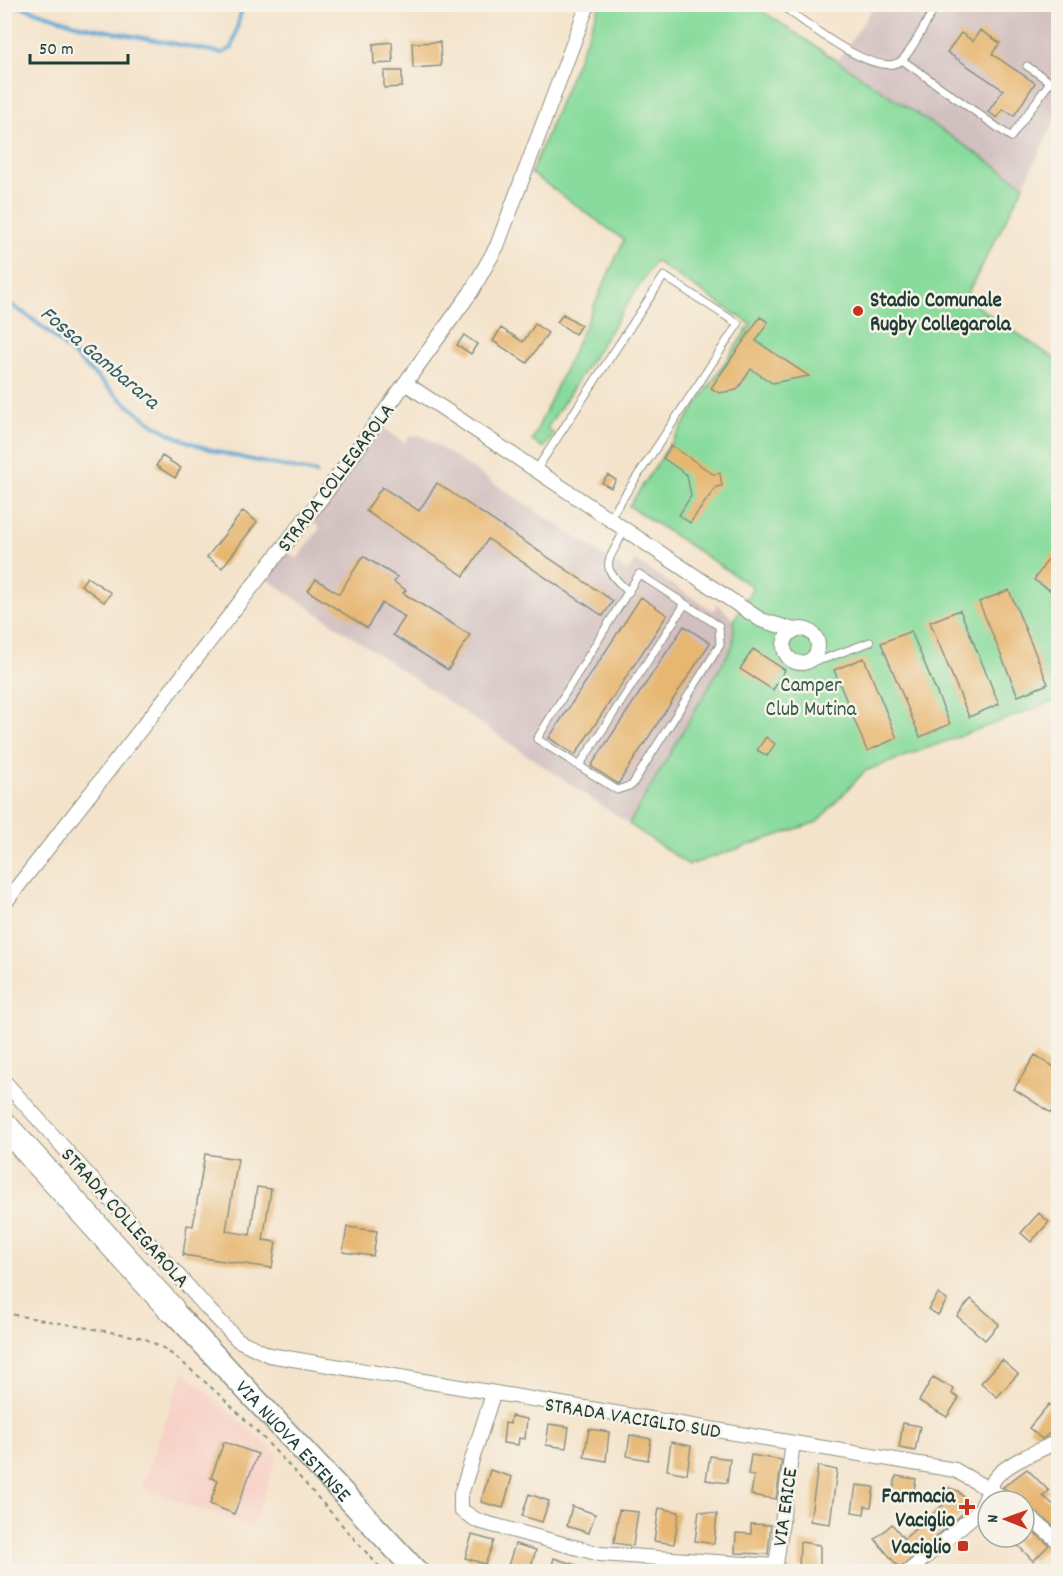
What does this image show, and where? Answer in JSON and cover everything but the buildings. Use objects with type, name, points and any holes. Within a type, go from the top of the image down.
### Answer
[{"type":"highway","name":"VIA NUOVA ESTENSE","points":[[4,1125],[171,1309]]},
{"type":"highway","name":"VIA NUOVA ESTENSE","points":[[4,1147],[171,1309]]},
{"type":"main road","name":"VIA NUOVA ESTENSE","points":[[171,1309],[417,1572]]},
{"type":"street","name":"STRADA COLLEGAROLA","points":[[4,904],[319,500],[471,292],[497,246],[588,4]]},
{"type":"street","points":[[405,383],[761,620],[794,630],[803,629],[813,634],[818,643],[818,651],[810,660],[798,663],[790,660],[761,620]]},
{"type":"street","points":[[785,652],[784,644],[787,636],[794,630]]},
{"type":"street","name":"STRADA COLLEGAROLA","points":[[4,1081],[209,1310],[238,1340],[251,1347]]},
{"type":"street","name":"STRADA VACIGLIO SUD","points":[[251,1347],[269,1355],[955,1470],[971,1477],[986,1489]]},
{"type":"street","points":[[494,1394],[461,1494],[461,1510],[478,1521],[592,1553],[735,1568],[776,1569]]},
{"type":"street","points":[[991,1489],[1001,1473],[1059,1441]]},
{"type":"street","name":"VIA ERICE","points":[[776,1569],[793,1443]]},
{"type":"street","points":[[908,1572],[976,1513]]},
{"type":"street","points":[[1036,1522],[1059,1541]]},
{"type":"lane","points":[[780,4],[865,60],[891,65],[902,60],[937,4]]},
{"type":"lane","points":[[902,60],[1011,137],[1050,82],[1027,66]]},
{"type":"lane","points":[[536,470],[664,276],[738,324],[609,519]]},
{"type":"lane","points":[[625,529],[607,565],[609,575],[629,592]]},
{"type":"lane","points":[[639,574],[685,604],[719,626],[720,645],[632,785],[616,790],[537,739],[639,574]]},
{"type":"lane","points":[[579,766],[685,604]]},
{"type":"lane","points":[[810,660],[824,659],[870,642]]},
{"type":"path","points":[[4,1313],[144,1338],[165,1349],[283,1456],[301,1482],[384,1572]]},
{"type":"shaded area","points":[[875,5],[1058,5],[1058,113],[1024,185],[836,63]]},
{"type":"shaded area","points":[[381,426],[404,443],[410,436],[421,435],[628,572],[635,561],[713,611],[718,604],[734,620],[733,645],[629,824],[267,579],[287,552],[297,559],[320,528],[313,522]]},
{"type":"shaded area","points":[[183,1371],[278,1455],[252,1528],[141,1488]]},
{"type":"green space","name":"Stadio Comunale Rugby Collegarola","points":[[752,4],[1024,185],[965,298],[1058,361],[1058,700],[865,771],[817,822],[689,865],[629,824],[733,645],[734,620],[753,587],[629,506],[751,324],[655,261],[547,428],[554,434],[544,448],[532,441],[624,240],[531,173],[600,5]]},
{"type":"waterway","points":[[13,4],[82,26],[222,53],[232,48],[243,4]]},
{"type":"waterway","name":"Fossa Gambarara","points":[[4,301],[44,329],[135,411],[173,435],[233,456],[316,473]]},
{"type":"place","name":"Stadio Comunale Rugby Collegarola","points":[[858,311]]},
{"type":"place","name":"Farmacia Vaciglio","points":[[967,1507]]},
{"type":"place","name":"Vaciglio","points":[[963,1546]]},
{"type":"park label","name":"Camper Club Mutina","points":[[811,696]]}]
